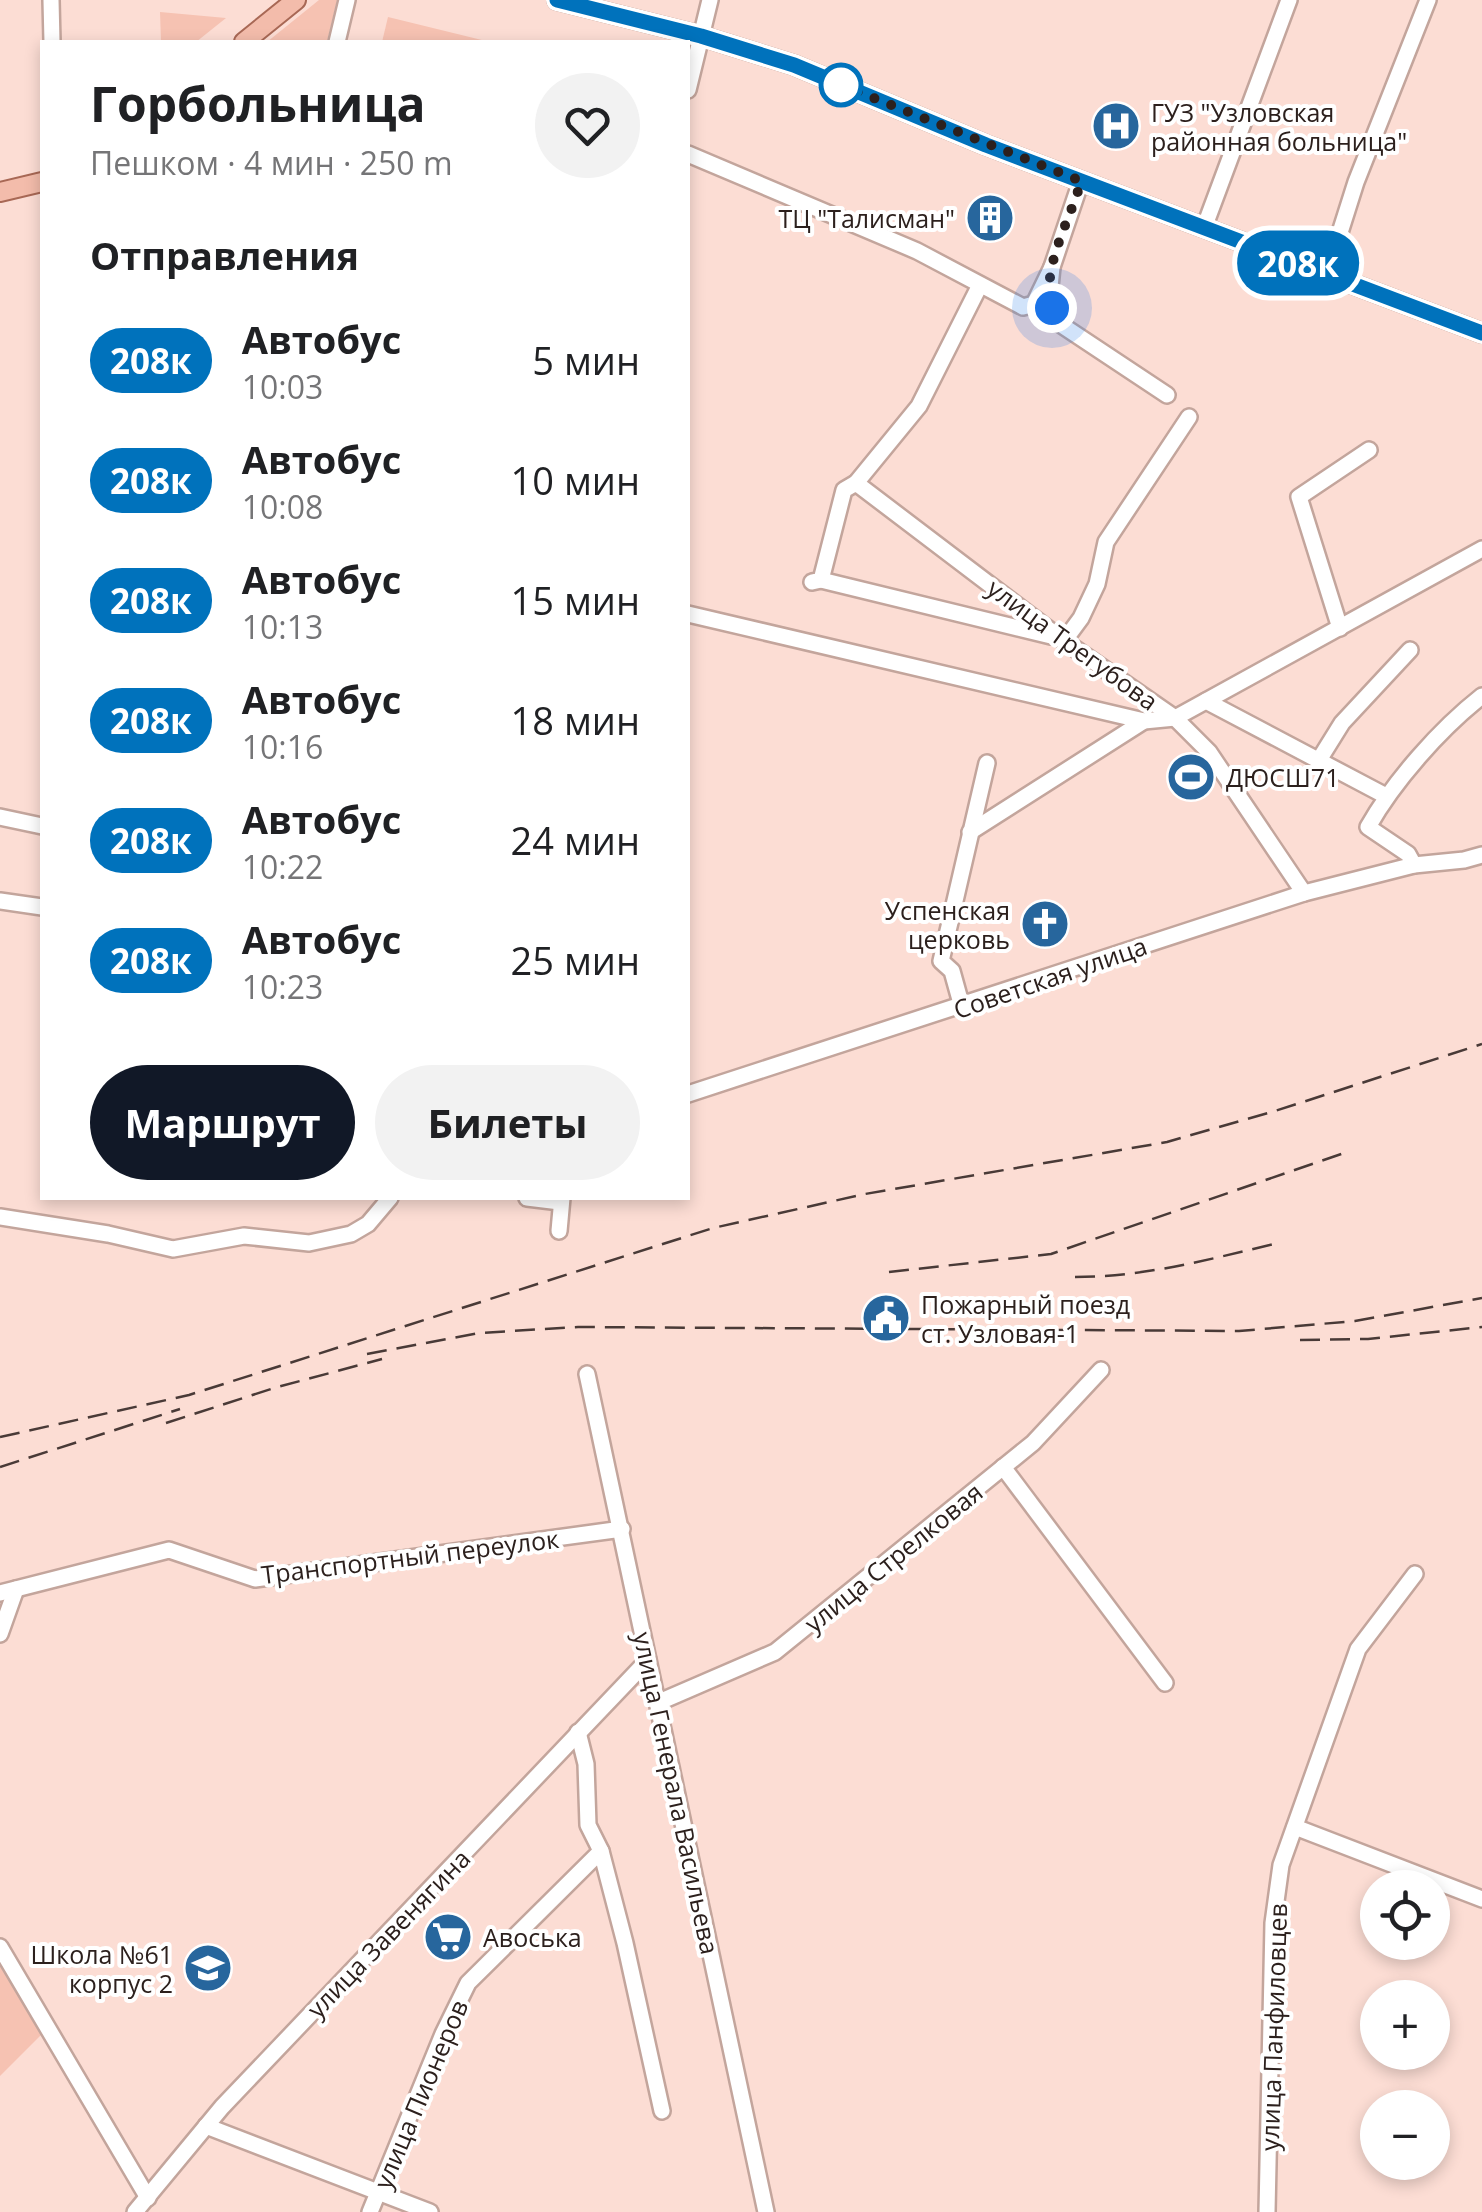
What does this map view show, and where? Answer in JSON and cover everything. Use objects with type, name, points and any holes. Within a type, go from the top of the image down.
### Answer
[{"type":"main road","points":[[557,0],[701,36],[794,65],[1081,181],[1482,333]]},
{"type":"main road","points":[[246,40],[291,2]]},
{"type":"main road","points":[[0,192],[40,182]]},
{"type":"street","points":[[51,0],[52,40]]},
{"type":"street","points":[[337,40],[347,0]]},
{"type":"street","points":[[690,82],[710,0]]},
{"type":"street","points":[[1204,228],[1288,0]]},
{"type":"street","points":[[1332,276],[1331,261],[1356,182],[1428,0]]},
{"type":"street","points":[[690,155],[916,251],[1023,307],[1034,304],[1052,266],[1081,181]]},
{"type":"street","points":[[1052,266],[1049,297],[1054,320],[1167,394]]},
{"type":"street","points":[[980,284],[920,406],[856,484],[844,490],[816,582],[1062,639],[1081,618],[1097,584],[1106,542],[1189,417]]},
{"type":"street","points":[[1340,628],[1298,497],[1370,450]]},
{"type":"street","name":"улица Трегубова","points":[[856,484],[1062,639],[1175,718]]},
{"type":"street","points":[[1304,893],[1209,752],[1175,718],[1482,548]]},
{"type":"street","name":"улица Трегубова","points":[[690,614],[1144,721],[1175,718]]},
{"type":"street","points":[[1320,760],[1342,723],[1410,650]]},
{"type":"street","points":[[1414,865],[1408,854],[1368,826],[1386,796],[1463,711],[1482,696]]},
{"type":"street","points":[[1206,700],[1386,796]]},
{"type":"street","points":[[970,832],[1144,721]]},
{"type":"street","points":[[962,1007],[952,972],[941,961],[987,763]]},
{"type":"street","points":[[0,817],[40,826]]},
{"type":"street","name":"Советская улица","points":[[690,1093],[1304,893],[1414,865],[1482,855]]},
{"type":"street","points":[[0,901],[40,907]]},
{"type":"street","points":[[0,1217],[108,1234],[172,1249],[244,1236],[309,1243],[351,1234],[368,1224],[388,1200]]},
{"type":"street","points":[[559,1232],[561,1200]]},
{"type":"street","name":"улица Стрелковая","points":[[657,1703],[775,1652],[1032,1443],[1101,1370]]},
{"type":"street","name":"улица Генерала Васильева","points":[[587,1374],[766,2212]]},
{"type":"street","points":[[1003,1467],[1165,1684]]},
{"type":"street","name":"Транспортный переулок","points":[[0,1634],[8,1591],[169,1550],[255,1579],[622,1529]]},
{"type":"street","name":"улица Панфиловцев","points":[[1266,2212],[1273,1923],[1281,1865],[1358,1650],[1415,1574]]},
{"type":"street","name":"улица Завенягина","points":[[135,2212],[206,2126],[648,1660]]},
{"type":"street","points":[[578,1732],[586,1764],[588,1825],[600,1851],[662,2110]]},
{"type":"street","points":[[1294,1827],[1482,1899]]},
{"type":"street","name":"улица Пионеров","points":[[370,2212],[468,1983],[600,1851]]},
{"type":"street","points":[[0,1947],[148,2198]]},
{"type":"street","points":[[206,2126],[430,2212]]},
{"type":"shaded area","points":[[319,0],[337,0],[327,40],[269,40]]},
{"type":"shaded area","points":[[160,12],[226,18],[198,40],[161,40]]},
{"type":"shaded area","points":[[388,17],[482,40],[382,40]]},
{"type":"shaded area","points":[[0,1966],[42,2034],[0,2076]]},
{"type":"railway","points":[[0,1437],[189,1395],[713,1228],[865,1194],[1167,1142],[1482,1044]]},
{"type":"railway","points":[[889,1272],[1051,1254],[1344,1153]]},
{"type":"railway","points":[[1075,1277],[1150,1271],[1274,1244]]},
{"type":"railway","points":[[367,1354],[479,1333],[578,1327],[1239,1331],[1355,1321],[1482,1298]]},
{"type":"railway","points":[[1300,1340],[1368,1339],[1482,1327]]},
{"type":"railway","points":[[166,1423],[382,1359]]},
{"type":"railway","points":[[0,1467],[180,1409]]},
{"type":"bus line","name":"208к","points":[[557,0],[701,36],[794,65],[986,145],[1482,333]]},
{"type":"place","name":"ГУЗ \"Узловская районная больница\"","points":[[1116,126]]},
{"type":"place","name":"ТЦ \"Талисман\"","points":[[990,218]]},
{"type":"place","name":"ДЮСШ71","points":[[1191,777]]},
{"type":"place","name":"Успенская церковь","points":[[1045,924]]},
{"type":"place","name":"Пожарный поезд ст. Узловая-1","points":[[886,1318]]},
{"type":"place","name":"Авоська","points":[[448,1937]]},
{"type":"place","name":"Школа №61 корпус 2","points":[[208,1968]]},
{"type":"route","points":[[841,85],[1081,181],[1052,266],[1052,308]]}]
